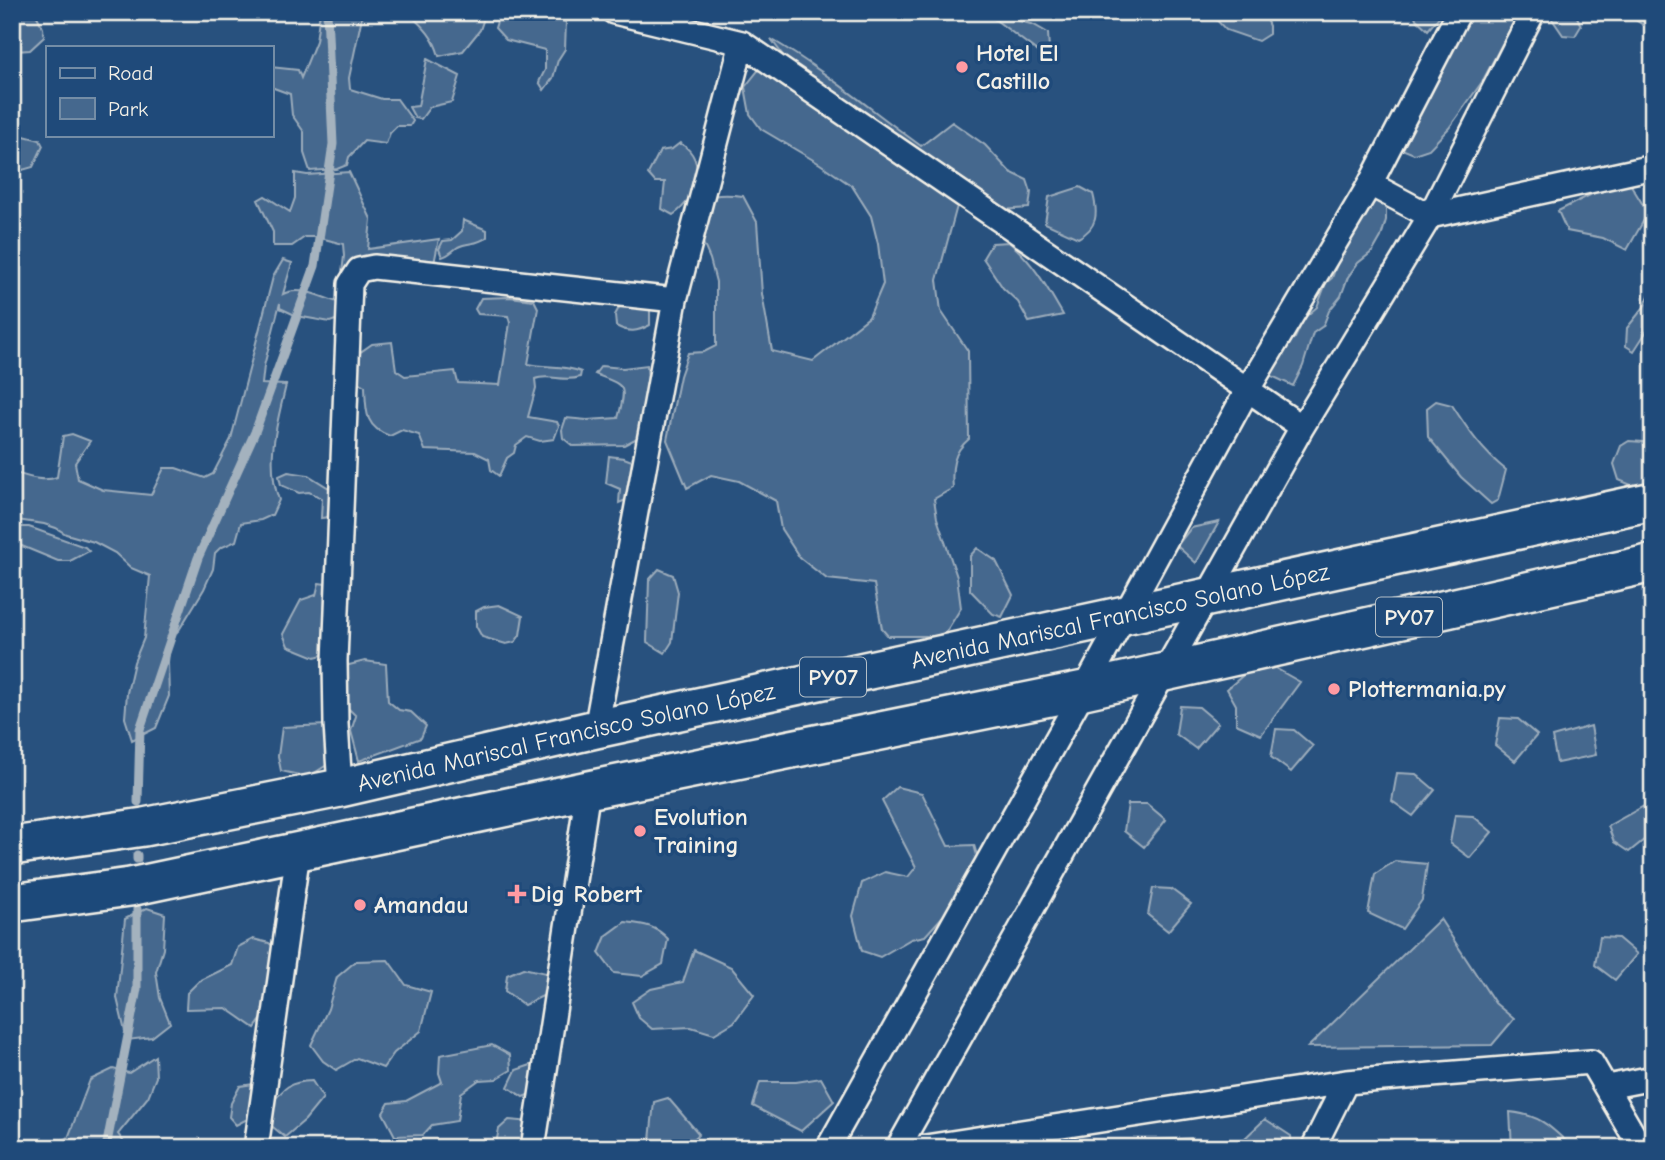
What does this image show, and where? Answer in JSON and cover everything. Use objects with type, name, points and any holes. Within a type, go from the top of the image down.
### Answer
[{"type":"main road","name":"Avenida Mariscal Francisco Solano López","points":[[12,846],[144,827],[340,788],[596,729],[1653,501]]},
{"type":"main road","name":"PY07","points":[[12,903],[130,887],[588,790],[1084,691],[1653,563]]},
{"type":"street","points":[[614,12],[742,43],[1302,426]]},
{"type":"street","points":[[828,1148],[1084,691],[1248,388],[1370,184],[1459,12]]},
{"type":"street","points":[[898,1148],[1302,426],[1430,216],[1533,12]]},
{"type":"street","points":[[596,729],[675,300],[742,43]]},
{"type":"street","points":[[1370,184],[1430,216],[1653,167]]},
{"type":"street","points":[[340,788],[335,700],[336,635],[350,284],[359,270],[374,267],[675,300]]},
{"type":"street","points":[[533,1148],[588,790]]},
{"type":"street","points":[[256,1148],[298,852]]},
{"type":"street","points":[[919,1148],[1346,1082],[1591,1062],[1641,1148]]},
{"type":"street","points":[[1607,1087],[1653,1077]]},
{"type":"street","points":[[1313,1148],[1346,1082]]},
{"type":"green space","points":[[12,12],[35,12],[43,28],[44,37],[30,50],[16,51],[12,55]]},
{"type":"green space","points":[[320,12],[363,12],[349,78],[350,89],[382,99],[397,99],[413,121],[410,126],[397,126],[390,133],[386,144],[364,141],[349,157],[347,165],[337,169],[310,171],[304,153],[304,132],[292,115],[290,94],[273,88],[273,67],[298,70],[301,78],[316,41]]},
{"type":"green space","points":[[407,12],[486,12],[480,30],[463,51],[439,56],[431,37]]},
{"type":"green space","points":[[500,12],[536,12],[566,22],[565,49],[558,60],[553,78],[544,90],[539,82],[545,70],[545,50],[506,40],[495,28]]},
{"type":"green space","points":[[985,12],[1004,12],[1010,18],[1034,25],[1048,33],[1049,49],[1041,54]]},
{"type":"green space","points":[[1209,12],[1263,12],[1269,26],[1269,34],[1258,41],[1226,30]]},
{"type":"green space","points":[[1414,12],[1443,12],[1428,30],[1416,19]]},
{"type":"green space","points":[[1474,12],[1519,12],[1482,82],[1449,128],[1429,149],[1414,154],[1392,145]]},
{"type":"green space","points":[[1551,12],[1575,12],[1581,26],[1575,36],[1563,35],[1552,19]]},
{"type":"green space","points":[[1623,12],[1653,12],[1653,31],[1651,30]]},
{"type":"green space","points":[[771,39],[829,77],[921,146],[952,122],[985,145],[1010,172],[1027,180],[1031,192],[1029,208],[1001,210],[891,150],[929,185],[957,206],[937,280],[941,311],[968,351],[969,439],[959,449],[954,461],[953,488],[934,499],[937,518],[957,577],[961,608],[946,632],[936,636],[888,636],[882,629],[874,584],[827,579],[800,558],[781,529],[776,501],[739,481],[711,475],[687,488],[667,440],[680,376],[688,353],[704,352],[716,346],[716,282],[710,259],[687,206],[714,196],[743,196],[757,222],[762,294],[772,351],[813,361],[869,317],[883,284],[871,216],[852,186],[761,129],[750,114],[745,87],[761,67],[801,98],[823,110]]},
{"type":"green space","points":[[427,59],[460,76],[452,102],[430,107],[421,119],[415,118],[409,107],[418,106]]},
{"type":"green space","points":[[12,133],[40,140],[43,146],[33,167],[12,173]]},
{"type":"green space","points":[[680,143],[695,159],[697,179],[689,199],[673,215],[662,209],[665,182],[655,182],[648,174],[660,151],[672,149]]},
{"type":"green space","points":[[349,172],[371,219],[368,249],[439,239],[431,278],[367,275],[339,298],[343,244],[317,237],[305,237],[292,246],[273,246],[273,232],[258,200],[265,196],[290,212],[295,198],[295,173],[307,175]]},
{"type":"green space","points":[[1626,177],[1648,213],[1627,250],[1603,238],[1567,231],[1558,211]]},
{"type":"green space","points":[[1080,187],[1093,194],[1096,214],[1093,225],[1078,238],[1045,223],[1049,197]]},
{"type":"green space","points":[[1380,195],[1386,208],[1381,237],[1373,251],[1358,263],[1348,277],[1341,296],[1329,311],[1323,326],[1313,333],[1303,366],[1293,386],[1270,375],[1267,343],[1295,338],[1304,318],[1317,307],[1341,253],[1342,219]]},
{"type":"green space","points":[[463,220],[487,230],[487,237],[458,247],[442,257],[439,249],[443,241],[452,240],[462,231]]},
{"type":"green space","points":[[1009,242],[1033,267],[1063,315],[1029,322],[1018,302],[1003,288],[983,258],[992,243]]},
{"type":"green space","points":[[283,260],[292,263],[283,294],[304,292],[342,304],[341,318],[330,322],[297,316],[280,308],[280,303],[262,384],[286,385],[276,428],[273,457],[279,500],[272,515],[241,523],[236,541],[215,553],[213,569],[204,589],[179,630],[171,637],[168,662],[169,696],[156,728],[132,740],[125,718],[127,693],[134,662],[144,638],[150,576],[131,568],[115,553],[94,542],[44,524],[17,520],[12,515],[12,472],[40,479],[57,477],[63,436],[72,434],[90,441],[75,463],[78,479],[103,490],[151,495],[164,468],[176,468],[205,478],[213,474],[231,439],[273,277]]},
{"type":"green space","points":[[1653,287],[1652,323],[1634,351],[1626,346],[1627,328],[1644,307]]},
{"type":"green space","points":[[481,298],[534,300],[538,308],[528,364],[581,372],[580,377],[574,379],[535,379],[536,388],[528,417],[557,422],[559,426],[554,439],[540,441],[527,437],[516,445],[499,476],[491,470],[489,459],[475,452],[425,450],[419,435],[402,430],[390,436],[375,428],[366,410],[365,386],[356,381],[352,358],[372,344],[392,342],[396,370],[405,376],[455,371],[458,383],[500,385],[510,323],[508,316],[478,314],[475,309]]},
{"type":"green space","points":[[622,302],[650,307],[650,325],[633,331],[616,326],[615,315]]},
{"type":"green space","points":[[647,365],[648,381],[639,437],[624,445],[573,446],[563,438],[562,430],[566,418],[618,418],[623,392],[618,384],[595,374],[601,366],[623,368]]},
{"type":"green space","points":[[1436,401],[1452,405],[1476,440],[1506,470],[1498,500],[1491,504],[1461,477],[1428,437],[1427,408]]},
{"type":"green space","points":[[1629,441],[1643,442],[1647,451],[1653,455],[1653,484],[1631,485],[1619,480],[1614,464],[1621,446]]},
{"type":"green space","points":[[609,456],[645,466],[646,491],[619,503],[620,489],[606,483]]},
{"type":"green space","points":[[288,472],[308,475],[348,500],[344,515],[321,518],[322,498],[309,492],[299,493],[281,485],[279,476]]},
{"type":"green space","points":[[1219,522],[1196,563],[1177,546],[1191,528]]},
{"type":"green space","points":[[29,527],[85,547],[89,551],[70,561],[58,561],[12,542],[12,530]]},
{"type":"green space","points":[[977,548],[996,561],[1013,595],[1002,617],[993,614],[970,590],[970,556]]},
{"type":"green space","points":[[659,569],[673,575],[678,592],[672,642],[665,653],[647,642],[649,580]]},
{"type":"green space","points":[[319,583],[346,587],[326,654],[315,657],[288,646],[283,634],[301,600],[316,595]]},
{"type":"green space","points":[[499,605],[523,616],[520,635],[515,642],[506,644],[482,637],[476,626],[476,611]]},
{"type":"green space","points":[[1261,660],[1300,682],[1261,735],[1236,724],[1236,705],[1227,689]]},
{"type":"green space","points":[[365,661],[386,664],[388,701],[399,710],[411,712],[426,726],[421,738],[359,761],[351,731],[356,716],[338,698],[337,668]]},
{"type":"green space","points":[[1180,706],[1199,707],[1218,723],[1196,749],[1176,734]]},
{"type":"green space","points":[[1500,718],[1518,719],[1537,735],[1515,761],[1495,745]]},
{"type":"green space","points":[[327,725],[333,761],[308,777],[281,771],[278,756],[282,727]]},
{"type":"green space","points":[[1591,726],[1596,755],[1557,763],[1552,737]]},
{"type":"green space","points":[[1276,729],[1294,730],[1313,746],[1291,772],[1271,757]]},
{"type":"green space","points":[[1397,773],[1416,774],[1435,790],[1413,816],[1392,801]]},
{"type":"green space","points":[[897,787],[922,793],[948,846],[974,845],[982,873],[925,936],[911,939],[880,957],[862,951],[853,916],[862,883],[885,872],[908,877],[916,867],[882,801]]},
{"type":"green space","points":[[1128,804],[1147,804],[1166,820],[1144,847],[1124,831]]},
{"type":"green space","points":[[1644,806],[1650,835],[1629,852],[1614,842],[1608,826]]},
{"type":"green space","points":[[1455,815],[1473,816],[1492,832],[1470,858],[1450,843]]},
{"type":"green space","points":[[1395,861],[1427,864],[1422,900],[1402,929],[1368,913],[1375,874]]},
{"type":"green space","points":[[1153,888],[1171,889],[1191,904],[1168,931],[1148,915]]},
{"type":"green space","points":[[147,908],[165,914],[163,949],[156,972],[160,998],[170,1023],[152,1037],[127,1040],[117,998],[125,919]]},
{"type":"green space","points":[[1440,919],[1495,1003],[1514,1019],[1492,1045],[1308,1047]]},
{"type":"green space","points":[[625,922],[654,928],[668,939],[663,964],[642,976],[614,973],[599,953],[606,936]]},
{"type":"green space","points":[[1600,937],[1618,938],[1637,954],[1615,980],[1595,965]]},
{"type":"green space","points":[[253,939],[269,943],[276,949],[268,1010],[255,1028],[226,1008],[186,1009],[187,993],[199,981],[232,965],[238,947]]},
{"type":"green space","points":[[694,950],[731,967],[754,995],[734,1022],[714,1034],[691,1027],[652,1029],[639,1018],[632,1002],[651,989],[683,982]]},
{"type":"green space","points":[[388,960],[406,985],[431,992],[421,1031],[394,1053],[383,1068],[357,1058],[336,1070],[323,1061],[311,1045],[328,1009],[337,977],[356,961]]},
{"type":"green space","points":[[523,968],[555,975],[549,993],[524,1005],[505,991],[507,975]]},
{"type":"green space","points":[[492,1045],[510,1055],[511,1070],[496,1079],[479,1080],[461,1093],[457,1121],[432,1125],[423,1135],[395,1136],[383,1113],[389,1103],[406,1101],[442,1082],[439,1073],[440,1055]]},
{"type":"green space","points":[[155,1056],[156,1077],[148,1097],[118,1134],[128,1148],[42,1148],[68,1138],[90,1080],[113,1069],[129,1073]]},
{"type":"green space","points":[[534,1064],[544,1073],[537,1091],[523,1097],[508,1087],[516,1070]]},
{"type":"green space","points":[[821,1078],[834,1101],[801,1131],[753,1106],[760,1082],[796,1082]]},
{"type":"green space","points":[[252,1079],[269,1107],[287,1087],[297,1083],[312,1081],[323,1098],[305,1120],[285,1137],[268,1123],[268,1108],[236,1125],[229,1117],[231,1103],[240,1086],[254,1084]]},
{"type":"green space","points":[[668,1098],[699,1134],[685,1148],[644,1148],[650,1140],[654,1102]]},
{"type":"green space","points":[[1510,1112],[1543,1122],[1570,1145],[1569,1148],[1512,1148]]},
{"type":"green space","points":[[1265,1119],[1291,1136],[1292,1148],[1242,1148],[1243,1140]]},
{"type":"green space","points":[[509,1120],[531,1122],[537,1148],[495,1148],[499,1129]]},
{"type":"green space","points":[[1191,1138],[1192,1148],[1112,1148],[1113,1143]]},
{"type":"waterway","points":[[138,802],[140,729],[198,558],[255,432],[315,266],[333,144],[327,12]]},
{"type":"waterway","points":[[106,1148],[137,989],[137,909]]},
{"type":"place","name":"Hotel El Castillo","points":[[962,67]]},
{"type":"place","name":"Plottermania.py","points":[[1334,689]]},
{"type":"place","name":"Evolution Training","points":[[640,831]]},
{"type":"place","name":"Dig Robert","points":[[517,894]]},
{"type":"place","name":"Amandau","points":[[360,905]]}]
